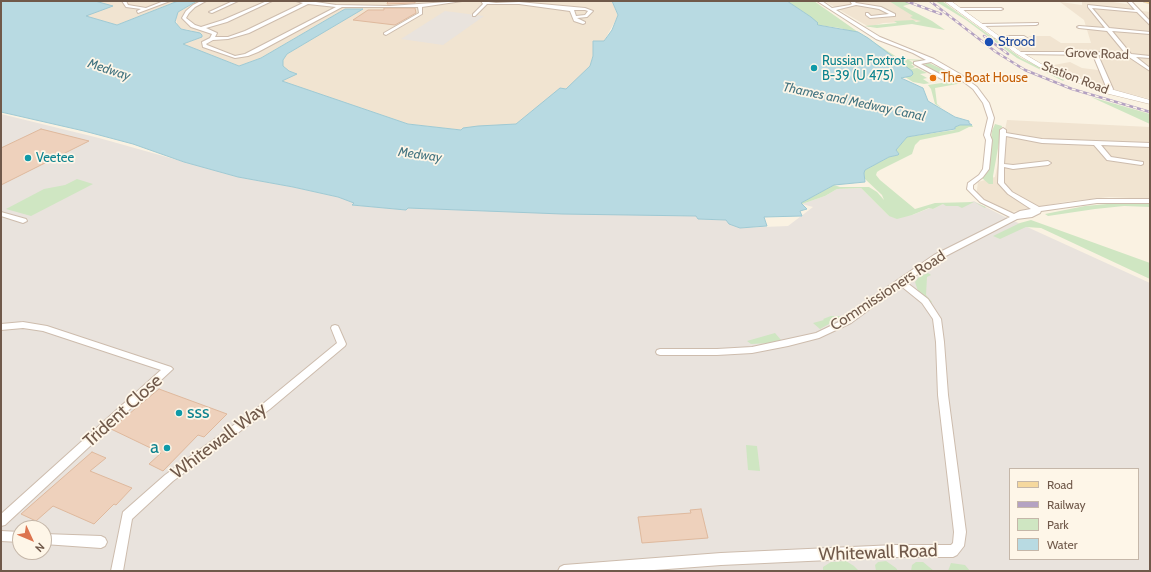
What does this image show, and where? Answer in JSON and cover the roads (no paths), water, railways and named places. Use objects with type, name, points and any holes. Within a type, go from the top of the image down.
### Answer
[{"type":"main road","name":"Station Road","points":[[947,1],[1020,53],[1048,69],[1109,92],[1150,102]]},
{"type":"main road","points":[[1145,1],[1150,2]]},
{"type":"street","points":[[124,1],[127,6],[147,9]]},
{"type":"street","points":[[138,12],[168,1]]},
{"type":"street","points":[[204,1],[194,6],[187,12],[184,18],[193,26],[215,34],[212,39]]},
{"type":"street","points":[[210,10],[216,10],[236,1]]},
{"type":"street","points":[[202,28],[225,21],[270,1]]},
{"type":"street","points":[[298,1],[341,6],[390,8],[460,1]]},
{"type":"street","points":[[819,1],[879,38],[932,60],[956,74],[972,86],[985,101],[990,113],[990,120],[987,135],[986,168],[983,174],[971,182],[969,186],[973,193],[981,200],[1015,217]]},
{"type":"street","points":[[1129,1],[1150,24]]},
{"type":"street","points":[[308,2],[247,32],[228,38],[212,39],[204,45],[231,56],[243,56],[257,51],[341,6]]},
{"type":"street","points":[[474,15],[484,2],[498,4],[519,3],[572,10],[576,20],[583,23]]},
{"type":"street","points":[[832,9],[847,8],[854,2],[880,8],[894,15]]},
{"type":"street","points":[[386,34],[421,13],[420,6]]},
{"type":"street","points":[[1137,11],[1089,6],[1129,55],[1150,70]]},
{"type":"street","points":[[552,7],[585,9],[591,12],[586,16],[574,17]]},
{"type":"street","points":[[958,9],[1001,9]]},
{"type":"street","points":[[867,14],[870,17],[899,15]]},
{"type":"street","points":[[981,25],[1036,24]]},
{"type":"street","points":[[1079,27],[1150,33]]},
{"type":"street","points":[[997,37],[1024,37],[1033,44]]},
{"type":"street","name":"Grove Road","points":[[1020,53],[1095,53],[1150,57]]},
{"type":"street","points":[[1095,53],[1110,89],[1109,92]]},
{"type":"street","points":[[910,60],[949,82]]},
{"type":"street","points":[[916,63],[932,60]]},
{"type":"street","points":[[1038,210],[1005,189],[1001,181],[1003,132],[1042,141],[1150,145]]},
{"type":"street","points":[[1096,143],[1109,159],[1141,163]]},
{"type":"street","points":[[1001,165],[1013,167],[1048,163]]},
{"type":"street","name":"Commissioners Road","points":[[660,352],[717,352],[752,350],[818,335],[848,321],[937,257],[1015,217],[1030,216],[1038,212],[1038,210],[1063,205],[1097,201],[1150,201]]},
{"type":"street","points":[[1,214],[23,220]]},
{"type":"street","name":"Whitewall Road","points":[[564,571],[714,560],[895,551],[953,551],[958,546],[960,532],[943,395],[937,319],[924,302],[901,282]]},
{"type":"street","name":"Trident Close","points":[[1,327],[23,325],[44,328],[168,369],[1,521]]},
{"type":"street","name":"Whitewall Way","points":[[117,571],[127,516],[169,478],[267,406],[342,344],[335,328]]},
{"type":"street","points":[[1,536],[12,537]]},
{"type":"street","points":[[52,539],[101,542]]},
{"type":"water","points":[[1,1],[95,1],[113,6],[86,16],[117,25],[178,1],[197,1],[178,12],[175,22],[181,29],[200,33],[202,37],[183,44],[239,66],[261,58],[345,9],[363,9],[287,54],[283,60],[283,66],[289,71],[297,74],[282,81],[408,124],[461,130],[463,128],[478,126],[516,124],[560,88],[566,89],[590,66],[593,56],[593,41],[604,41],[612,30],[618,15],[612,1],[787,1],[811,17],[818,23],[818,25],[858,32],[868,38],[912,71],[913,74],[911,76],[901,78],[923,88],[928,101],[955,117],[969,121],[972,125],[960,125],[955,127],[955,129],[907,137],[896,150],[899,154],[898,155],[889,157],[865,170],[865,182],[834,185],[801,203],[807,209],[800,211],[802,216],[764,217],[767,226],[740,228],[729,224],[726,220],[698,219],[696,216],[562,214],[408,208],[406,210],[352,205],[354,203],[338,197],[238,177],[184,162],[133,144],[1,112]]},
{"type":"railway","points":[[906,1],[941,14]]},
{"type":"railway","points":[[930,1],[996,52],[1025,70],[1072,89],[1150,112]]},
{"type":"railway","points":[[984,36],[1008,54]]},
{"type":"place","name":"Strood","points":[[989,42]]},
{"type":"place","name":"Russian Foxtrot B-39 (U 475)","points":[[814,68]]},
{"type":"place","name":"The Boat House","points":[[933,78]]},
{"type":"place","name":"Veetee","points":[[28,158]]},
{"type":"place","name":"sss","points":[[179,413]]},
{"type":"place","name":"a","points":[[167,448]]},
{"type":"water label","name":"Medway","points":[[109,70]]},
{"type":"water label","name":"Thames and Medway Canal","points":[[854,102]]},
{"type":"water label","name":"Medway","points":[[420,155]]}]
